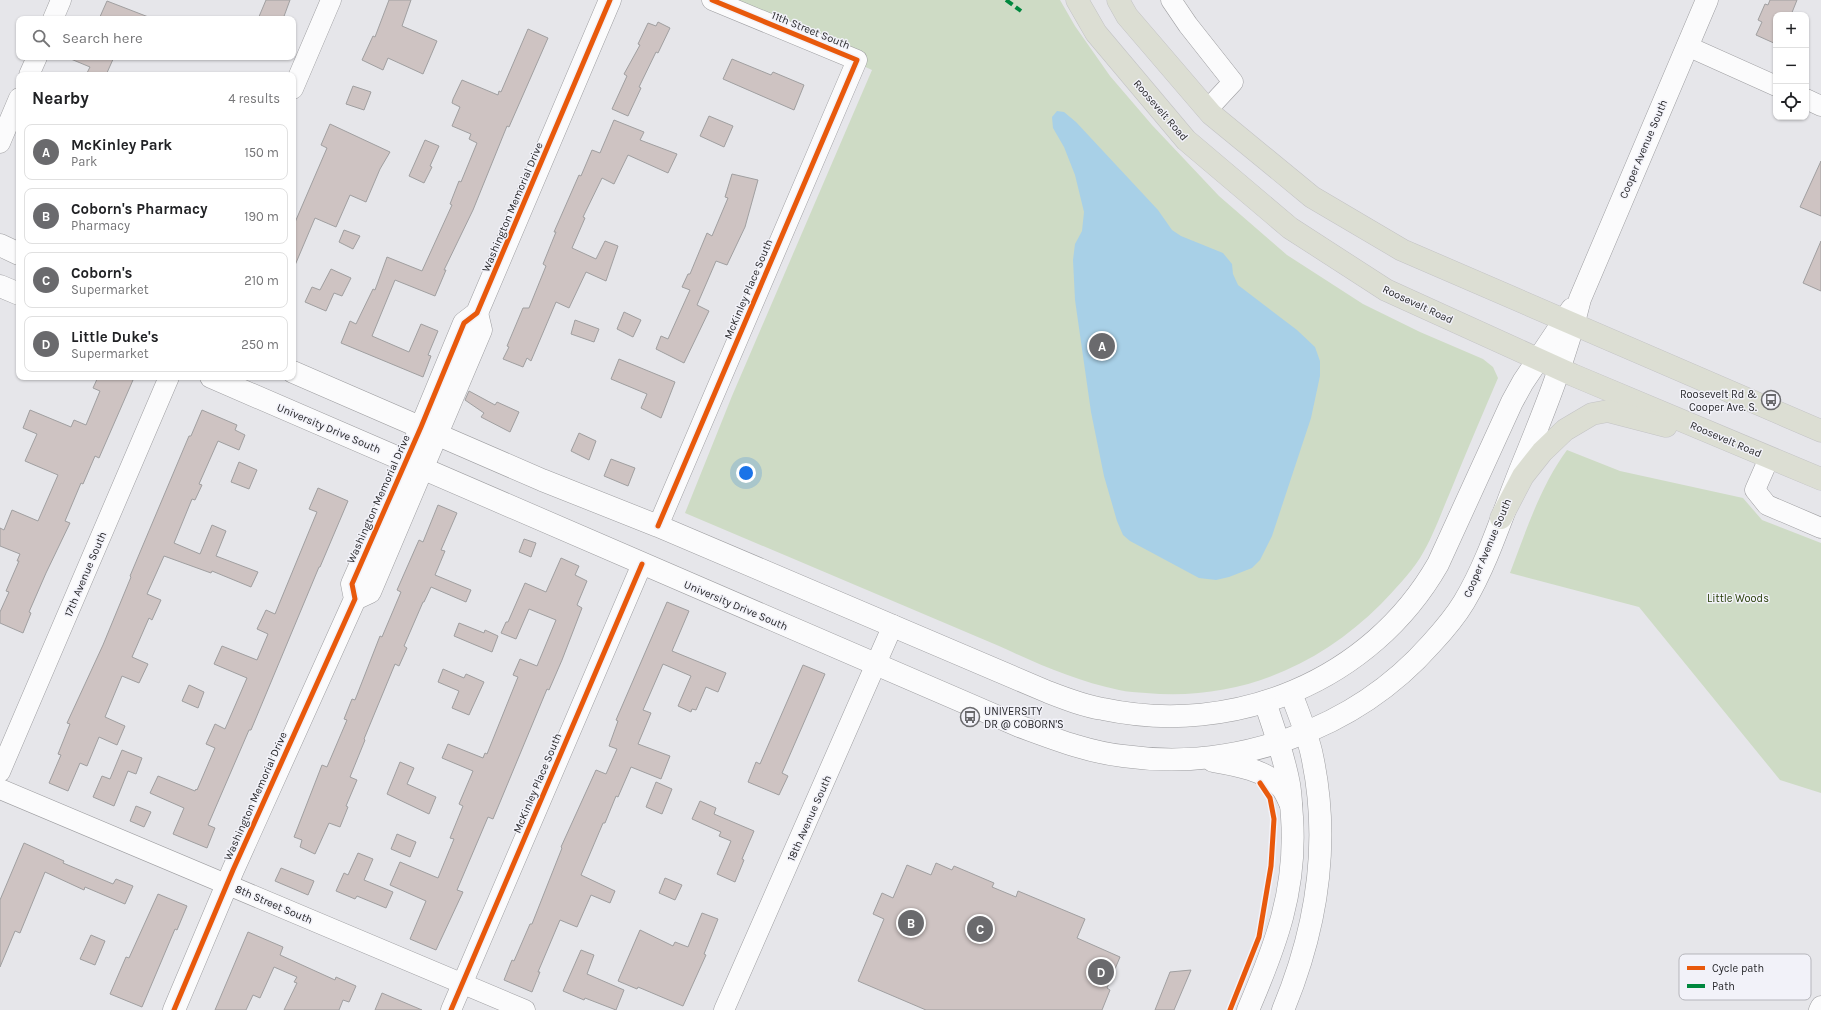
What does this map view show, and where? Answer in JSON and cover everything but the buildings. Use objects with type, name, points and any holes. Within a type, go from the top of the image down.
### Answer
[{"type":"main road","name":"Washington Memorial Drive","points":[[174,1010],[227,884],[355,598],[352,584],[430,431],[464,323],[477,313],[610,0]]},
{"type":"main road","name":"Roosevelt Road","points":[[1077,0],[1096,34],[1186,140],[1290,228],[1386,290],[1560,368],[1735,444],[1821,479]]},
{"type":"main road","points":[[1118,0],[1128,16],[1207,110],[1312,197],[1402,250],[1821,431]]},
{"type":"main road","name":"Cooper Avenue South","points":[[1278,742],[1306,732],[1346,713],[1393,681],[1425,651],[1464,603],[1481,568],[1560,368],[1569,322],[1707,0]]},
{"type":"main road","points":[[0,245],[16,253]]},
{"type":"main road","points":[[0,286],[16,293]]},
{"type":"main road","name":"Cooper Avenue South","points":[[1265,702],[1291,693],[1331,672],[1357,654],[1386,630],[1414,600],[1438,564],[1512,402],[1538,358],[1569,322]]},
{"type":"main road","points":[[296,373],[542,480],[658,526],[1063,698],[1103,709],[1160,716],[1182,716],[1226,711],[1265,702],[1290,785],[1294,839],[1292,862],[1282,919],[1276,941],[1248,1010]]},
{"type":"main road","name":"University Drive South","points":[[218,380],[1019,726],[1096,751],[1146,759],[1197,758],[1233,754],[1278,742]]},
{"type":"main road","points":[[1501,518],[1523,476],[1542,452],[1565,430],[1592,414],[1608,411],[1735,444]]},
{"type":"main road","points":[[1283,1010],[1303,954],[1315,903],[1320,870],[1321,836],[1319,804],[1312,757],[1306,732],[1291,693]]},
{"type":"main road","points":[[1197,758],[1242,767],[1267,777],[1282,788],[1291,806]]},
{"type":"street","points":[[54,16],[61,0]]},
{"type":"street","points":[[296,81],[331,0]]},
{"type":"street","name":"11th Street South","points":[[712,0],[857,60]]},
{"type":"street","points":[[1171,0],[1188,25],[1233,82],[1207,110]]},
{"type":"street","points":[[1687,46],[1773,85]]},
{"type":"street","points":[[30,72],[36,60]]},
{"type":"street","name":"McKinley Place South","points":[[658,526],[857,60]]},
{"type":"street","points":[[1809,101],[1821,106]]},
{"type":"street","points":[[0,143],[16,105]]},
{"type":"street","name":"17th Avenue South","points":[[0,772],[168,380]]},
{"type":"street","points":[[1769,458],[1756,490],[1763,500],[1767,505],[1821,528]]},
{"type":"street","name":"McKinley Place South","points":[[451,1010],[642,564]]},
{"type":"street","name":"18th Avenue South","points":[[724,1010],[893,625]]},
{"type":"street","name":"8th Street South","points":[[0,789],[525,1010]]},
{"type":"street","points":[[1819,1010],[1821,1006]]},
{"type":"green space","points":[[720,0],[1060,0],[1075,26],[1110,76],[1152,125],[1219,196],[1287,255],[1363,304],[1420,332],[1483,359],[1493,367],[1498,378],[1433,533],[1425,550],[1407,576],[1381,604],[1356,627],[1330,646],[1273,676],[1243,685],[1212,691],[1179,694],[1132,692],[1122,691],[1088,682],[1028,659],[685,513],[732,396],[872,70]]},
{"type":"green space","name":"Little Woods","points":[[1567,450],[1620,471],[1743,498],[1762,520],[1821,543],[1821,793],[1780,780],[1639,607],[1510,573],[1541,494],[1557,464]]},
{"type":"water","points":[[1057,111],[1064,112],[1076,122],[1158,210],[1172,230],[1181,236],[1223,253],[1232,264],[1233,274],[1238,285],[1297,330],[1315,347],[1320,361],[1320,376],[1311,418],[1272,536],[1260,560],[1252,568],[1229,577],[1216,580],[1199,578],[1130,541],[1123,535],[1117,521],[1104,476],[1091,412],[1075,300],[1073,260],[1075,244],[1082,231],[1084,212],[1075,175],[1064,147],[1053,128],[1052,117]]},
{"type":"marked path","points":[[1006,0],[1021,11]]},
{"type":"cycle path","points":[[174,1010],[233,870],[355,599],[352,584],[421,427],[464,323],[477,313],[610,0]]},
{"type":"cycle path","points":[[658,526],[857,60],[712,0]]},
{"type":"cycle path","points":[[451,1010],[642,564]]},
{"type":"cycle path","points":[[1230,1010],[1259,937],[1271,866],[1274,819],[1270,798],[1260,783]]},
{"type":"place","name":"McKinley Park","points":[[1102,346]]},
{"type":"place","name":"Roosevelt Rd & Cooper Ave. S.","points":[[1771,400]]},
{"type":"place","name":"UNIVERSITY DR @ COBORN'S","points":[[970,717]]},
{"type":"place","name":"Coborn's Pharmacy","points":[[911,923]]},
{"type":"place","name":"Coborn's","points":[[980,929]]},
{"type":"place","name":"Little Duke's","points":[[1101,972]]}]
